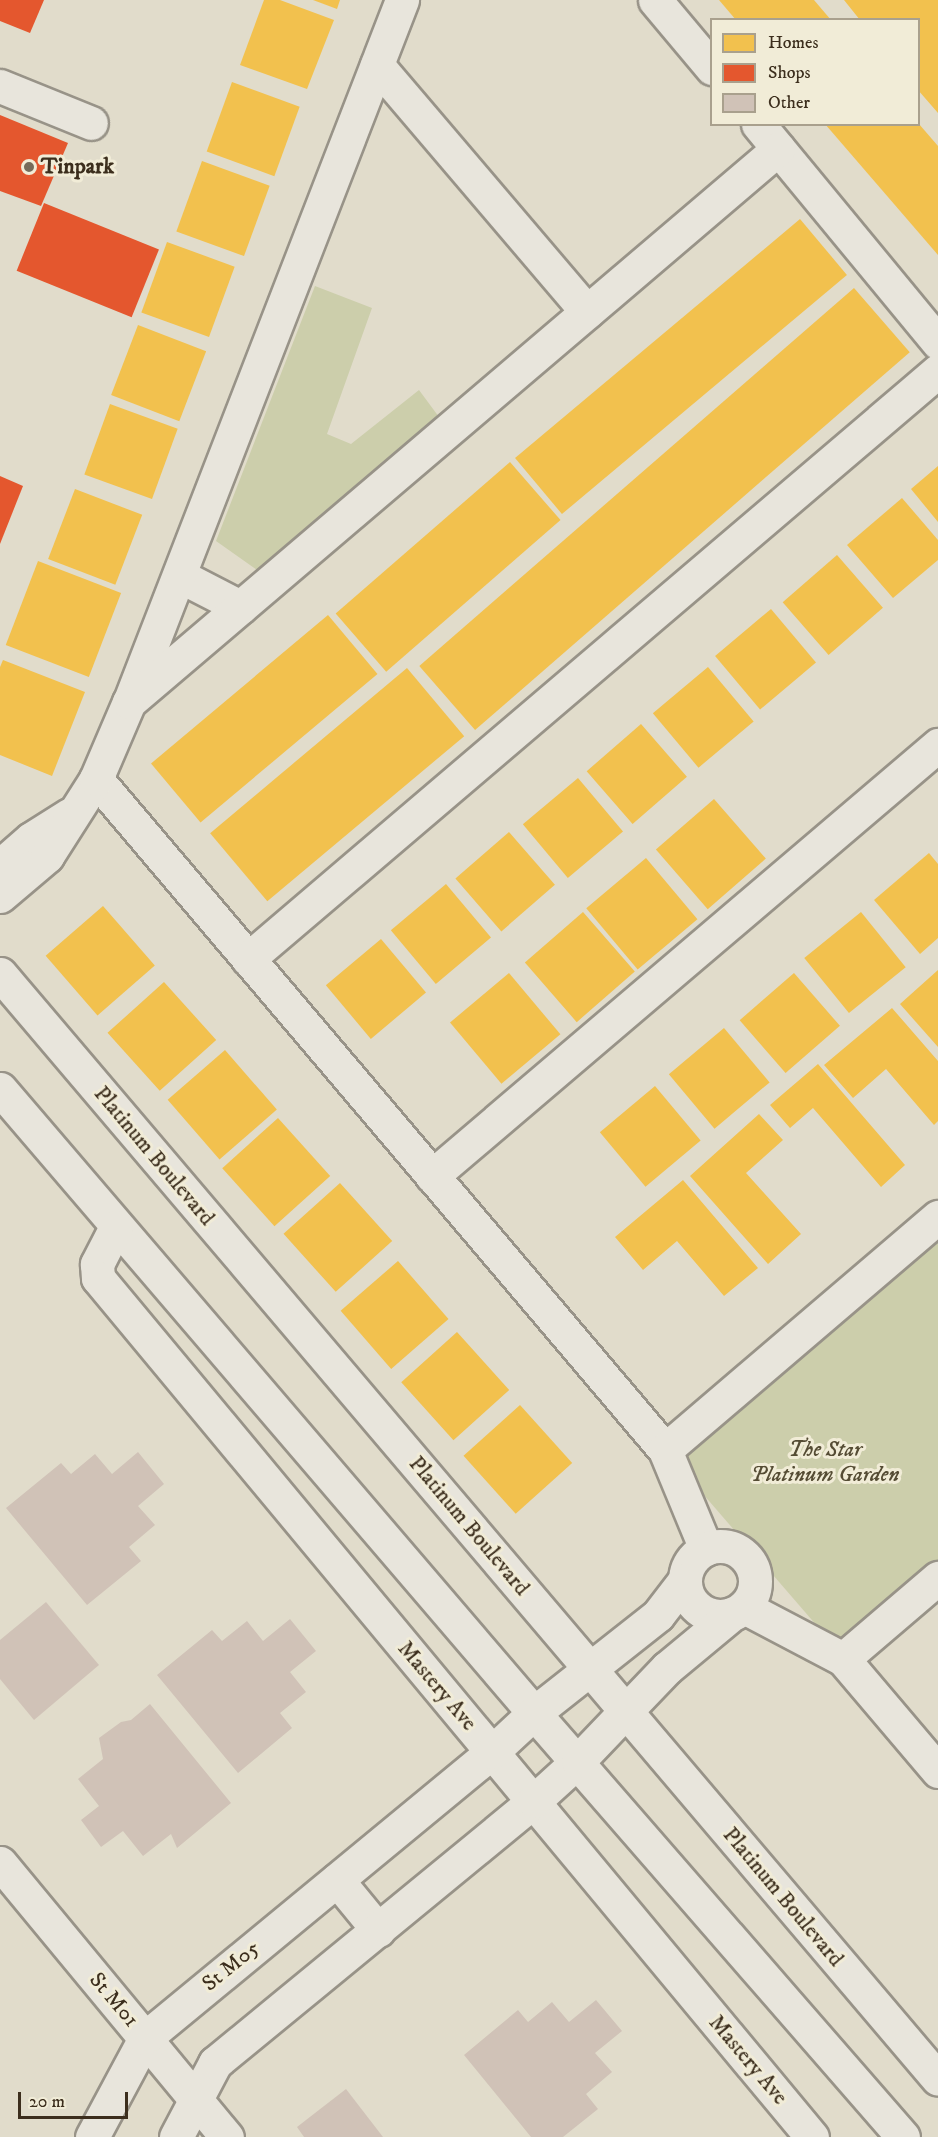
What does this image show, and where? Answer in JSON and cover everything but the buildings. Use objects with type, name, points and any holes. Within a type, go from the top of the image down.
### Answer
[{"type":"street","points":[[0,896],[47,856],[96,779],[180,576],[402,0]]},
{"type":"street","points":[[655,0],[710,67]]},
{"type":"street","points":[[377,65],[587,312]]},
{"type":"street","points":[[0,86],[91,123]]},
{"type":"street","points":[[129,702],[587,312],[768,137],[938,342]]},
{"type":"street","points":[[248,959],[938,371]]},
{"type":"street","points":[[180,576],[240,607]]},
{"type":"street","points":[[432,1176],[938,745]]},
{"type":"street","points":[[96,779],[665,1450],[706,1549]]},
{"type":"street","points":[[0,866],[31,839],[75,811]]},
{"type":"street","name":"Platinum Boulevard","points":[[0,974],[938,2079]]},
{"type":"street","points":[[0,1089],[534,1713],[903,2137]]},
{"type":"street","points":[[665,1450],[938,1217]]},
{"type":"street","name":"Mastery Ave","points":[[116,1227],[97,1264],[98,1278],[812,2137]]},
{"type":"street","points":[[176,2137],[215,2062],[534,1801],[578,1761],[667,1668],[738,1611],[754,1588],[752,1567],[744,1556],[732,1548],[719,1546],[706,1549],[692,1562],[685,1580],[687,1594],[694,1605],[705,1613],[718,1616],[738,1611],[843,1659],[938,1771]]},
{"type":"street","points":[[843,1659],[938,1578]]},
{"type":"street","name":"St M05","points":[[92,2137],[145,2038],[492,1752],[534,1713],[658,1615],[685,1580]]},
{"type":"street","name":"St M01","points":[[0,1863],[227,2137]]},
{"type":"street","points":[[337,1880],[378,1930]]},
{"type":"green space","points":[[315,286],[372,308],[327,434],[351,444],[419,390],[439,417],[257,570],[216,541]]},
{"type":"green space","name":"The Star Platinum Garden","points":[[938,1217],[938,1576],[843,1656],[665,1450]]},
{"type":"place","name":"Tinpark","points":[[29,167]]}]
